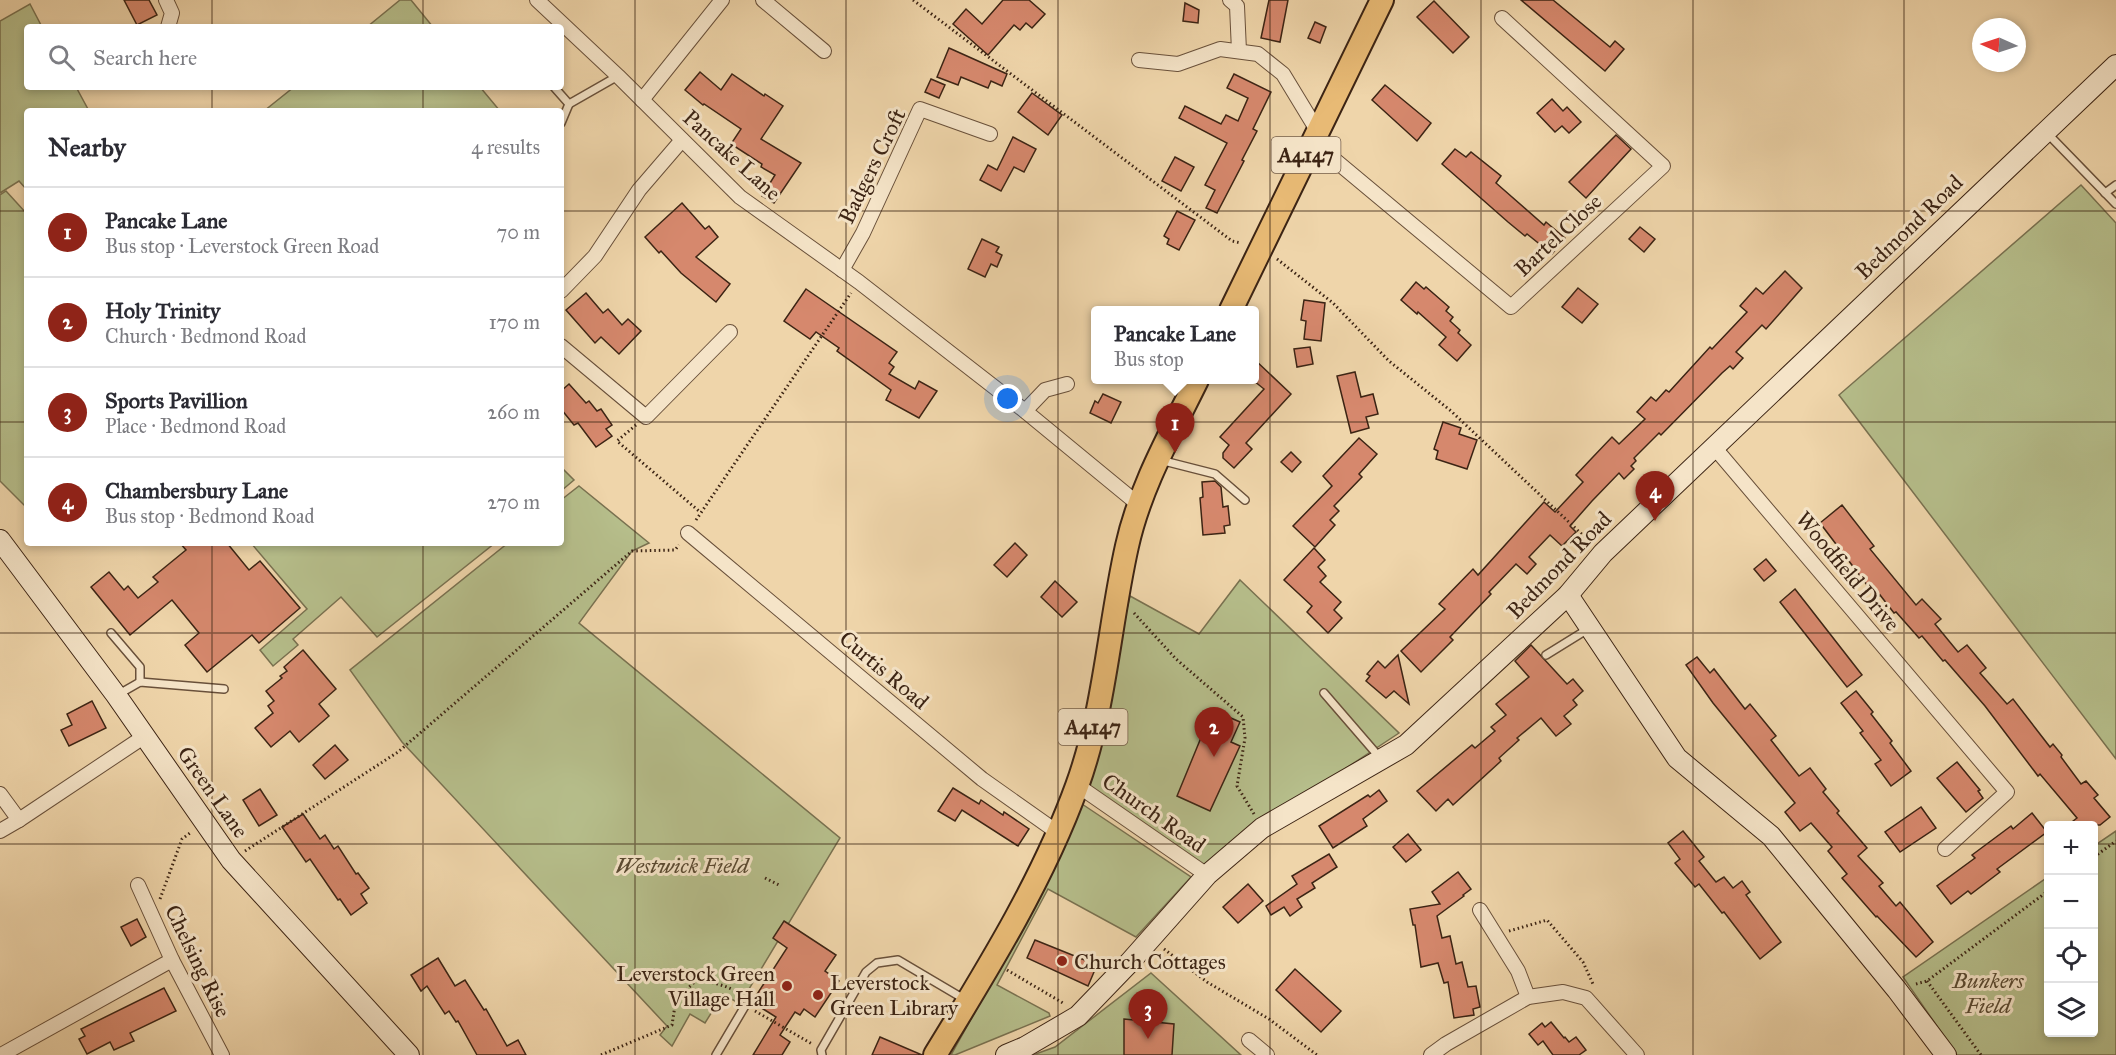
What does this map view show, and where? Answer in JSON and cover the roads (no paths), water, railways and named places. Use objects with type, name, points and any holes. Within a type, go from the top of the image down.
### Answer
[{"type":"main road","name":"A4147","points":[[1233,306],[1382,0]]},
{"type":"main road","name":"A4147","points":[[935,1055],[1020,910],[1058,832],[1077,785],[1093,730],[1127,546],[1138,504],[1195,384]]},
{"type":"street","points":[[166,0],[172,13],[169,24]]},
{"type":"street","name":"Pancake Lane","points":[[537,0],[563,24]]},
{"type":"street","points":[[642,100],[722,0]]},
{"type":"street","points":[[763,0],[824,51]]},
{"type":"street","points":[[1230,0],[1237,6],[1239,51]]},
{"type":"street","name":"Bartel Close","points":[[1315,135],[1511,307],[1663,166],[1502,18]]},
{"type":"street","name":"Pancake Lane","points":[[564,25],[740,197],[859,282],[1138,504]]},
{"type":"street","points":[[1139,60],[1178,64],[1220,49],[1258,54],[1283,74],[1315,135]]},
{"type":"street","name":"Bedmond Road","points":[[1006,1055],[1025,1047],[1078,1016],[1207,875],[1262,828],[1406,745],[1568,595],[1602,553],[2116,64]]},
{"type":"street","name":"Badgers Croft","points":[[842,270],[863,233],[920,109],[990,134]]},
{"type":"street","points":[[564,288],[594,256],[639,190],[682,140]]},
{"type":"street","points":[[564,349],[646,417],[730,332]]},
{"type":"street","points":[[1024,411],[1045,390],[1067,384]]},
{"type":"street","name":"Woodfield Drive","points":[[1714,447],[2007,792],[1945,849]]},
{"type":"street","name":"Curtis Road","points":[[688,533],[981,779],[1058,832]]},
{"type":"street","name":"Green Lane","points":[[0,540],[116,695],[231,860],[409,1055]]},
{"type":"street","points":[[1568,595],[1677,758],[1771,836],[1897,990],[1946,1055]]},
{"type":"street","points":[[0,831],[145,736]]},
{"type":"street","name":"Church Road","points":[[1077,785],[1207,875]]},
{"type":"street","points":[[0,794],[19,820]]},
{"type":"street","name":"Chelsing Rise","points":[[138,885],[172,960],[222,1055]]},
{"type":"street","points":[[1480,910],[1518,971],[1528,997]]},
{"type":"street","points":[[1,1055],[172,960]]},
{"type":"street","points":[[1431,1055],[1528,997],[1563,992],[1586,998],[1637,1055]]},
{"type":"street","points":[[1249,1040],[1267,1055]]},
{"type":"lane","points":[[564,116],[569,104],[618,76]]},
{"type":"lane","points":[[557,90],[569,104]]},
{"type":"lane","points":[[2045,131],[2116,204]]},
{"type":"lane","points":[[2105,193],[2116,185]]},
{"type":"lane","points":[[1158,459],[1215,474],[1245,500]]},
{"type":"lane","points":[[1546,655],[1590,628]]},
{"type":"lane","points":[[111,633],[140,667],[140,682]]},
{"type":"lane","points":[[116,695],[140,682],[224,689]]},
{"type":"lane","points":[[1324,693],[1382,759]]},
{"type":"lane","points":[[821,1052],[866,972],[877,963],[898,960],[968,1002]]},
{"type":"lane","points":[[716,1055],[745,1006]]},
{"type":"place","name":"Pancake Lane","points":[[1175,453]]},
{"type":"place","name":"Chambersbury Lane","points":[[1655,521]]},
{"type":"place","name":"Holy Trinity","points":[[1214,757]]},
{"type":"place","name":"Church Cottages","points":[[1062,961]]},
{"type":"place","name":"Leverstock Green Village Hall","points":[[787,986]]},
{"type":"place","name":"Leverstock Green Library","points":[[818,995]]},
{"type":"place","name":"Sports Pavillion","points":[[1148,1039]]},
{"type":"park label","name":"Westwick Field","points":[[682,865]]},
{"type":"park label","name":"Bunkers Field","points":[[1988,992]]}]
